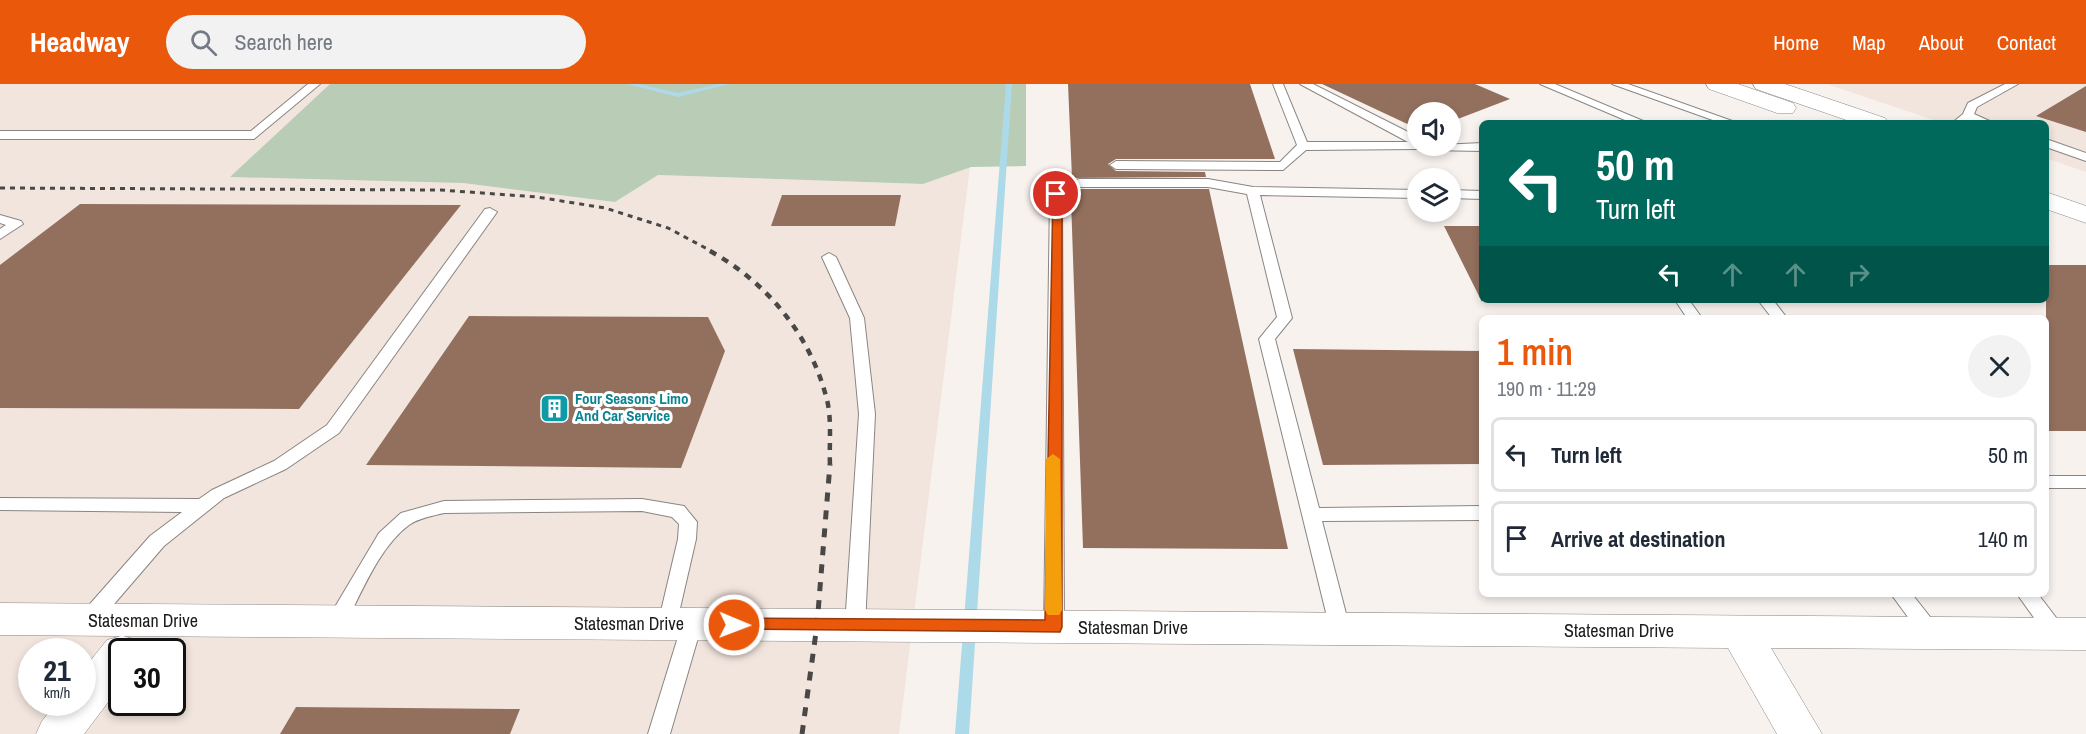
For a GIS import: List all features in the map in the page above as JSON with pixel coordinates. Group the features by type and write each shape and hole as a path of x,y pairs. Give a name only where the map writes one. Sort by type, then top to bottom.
{"street":[{"path":"1716,84 1820,120"},
{"path":"1764,84 1868,120"},
{"path":"2049,183 2086,196"},
{"path":"2049,201 2086,215"},
{"name":"Statesman Drive","path":"0,620 88,620 124,638"},
{"name":"Statesman Drive","path":"163,638 336,622 2072,634"},
{"path":"1740,632 1800,734"},
{"path":"58,734 108,669"}],"lane":[{"path":"0,135 254,135 315,84"},
{"path":"1278,84 1303,146"},
{"path":"1305,84 1407,138"},
{"path":"1617,84 1723,120"},
{"path":"1963,120 1972,105 2013,84"},
{"path":"1552,85 1635,120"},
{"path":"1116,165 1283,166 1303,146 1407,144"},
{"path":"2049,144 2086,157"},
{"path":"1461,147 1479,147"},
{"path":"1054,627 1056,194 1065,186 1080,183 1208,183 1253,191 1407,194"},
{"path":"1253,191 1285,318 1267,339 1340,629"},
{"path":"1461,194 1479,195"},
{"path":"88,620 157,541 218,494 280,465 333,429 490,212"},
{"path":"0,219 16,224 0,235"},
{"path":"829,257 857,318 867,414 867,626"},
{"path":"1768,303 1778,315"},
{"path":"2049,482 2086,482"},
{"path":"0,504 205,506"},
{"path":"336,622 388,534 401,521 418,513 444,507 642,505 678,510 688,522 680,624 659,734"},
{"path":"1311,515 1479,513"},
{"path":"1903,597 1931,633"},
{"path":"2030,597 2072,634"}],"shaded area":[{"path":"0,84 332,84 463,183 615,202 658,175 923,184 970,167 899,734 0,734"},
{"path":"1827,84 2086,84 2086,172 2049,159 2049,120 1933,120"}],"green space":[{"path":"330,84 1026,84 1026,166 971,167 923,184 658,175 615,202 463,183 230,177"}],"building":[{"path":"1068,84 1250,84 1275,159 1116,159 1108,164 1116,171 1205,172 1206,177 1072,178"},
{"path":"1322,84 1475,84 1510,99 1461,118 1461,102 1407,102 1407,124"},
{"path":"2086,86 2086,132 2036,116"},
{"path":"1080,189 1209,189 1288,549 1083,548 1071,200 1073,191"},
{"path":"782,195 901,195 895,226 771,226"},
{"path":"80,204 461,205 299,409 0,408 0,265"},
{"path":"1444,226 1479,226 1479,296"},
{"path":"2049,265 2086,265 2086,431 2049,431 2049,315 2046,315 2046,303 2049,303"},
{"name":"Four Seasons Limo And Car Service","path":"469,316 708,317 725,351 681,468 366,465"},
{"path":"1293,349 1479,351 1479,464 1323,465"},
{"path":"296,707 520,709 510,734 280,734"}],"waterway":[{"path":"630,84 678,95 727,84"},
{"path":"962,734 1009,84"}],"railway":[{"path":"0,188 441,190 537,197 605,208 668,228 713,252"},
{"path":"710,251 731,264 768,295 798,333 810,354 829,408 830,464"},
{"path":"802,734 817,625 830,464"}],"slow traffic":[{"path":"1053,459 1053,610"}],"place":[{"name":"Four Seasons Limo And Car Service","path":"554,408"}],"route":[{"path":"734,625 1054,627 1056,194"}]}
